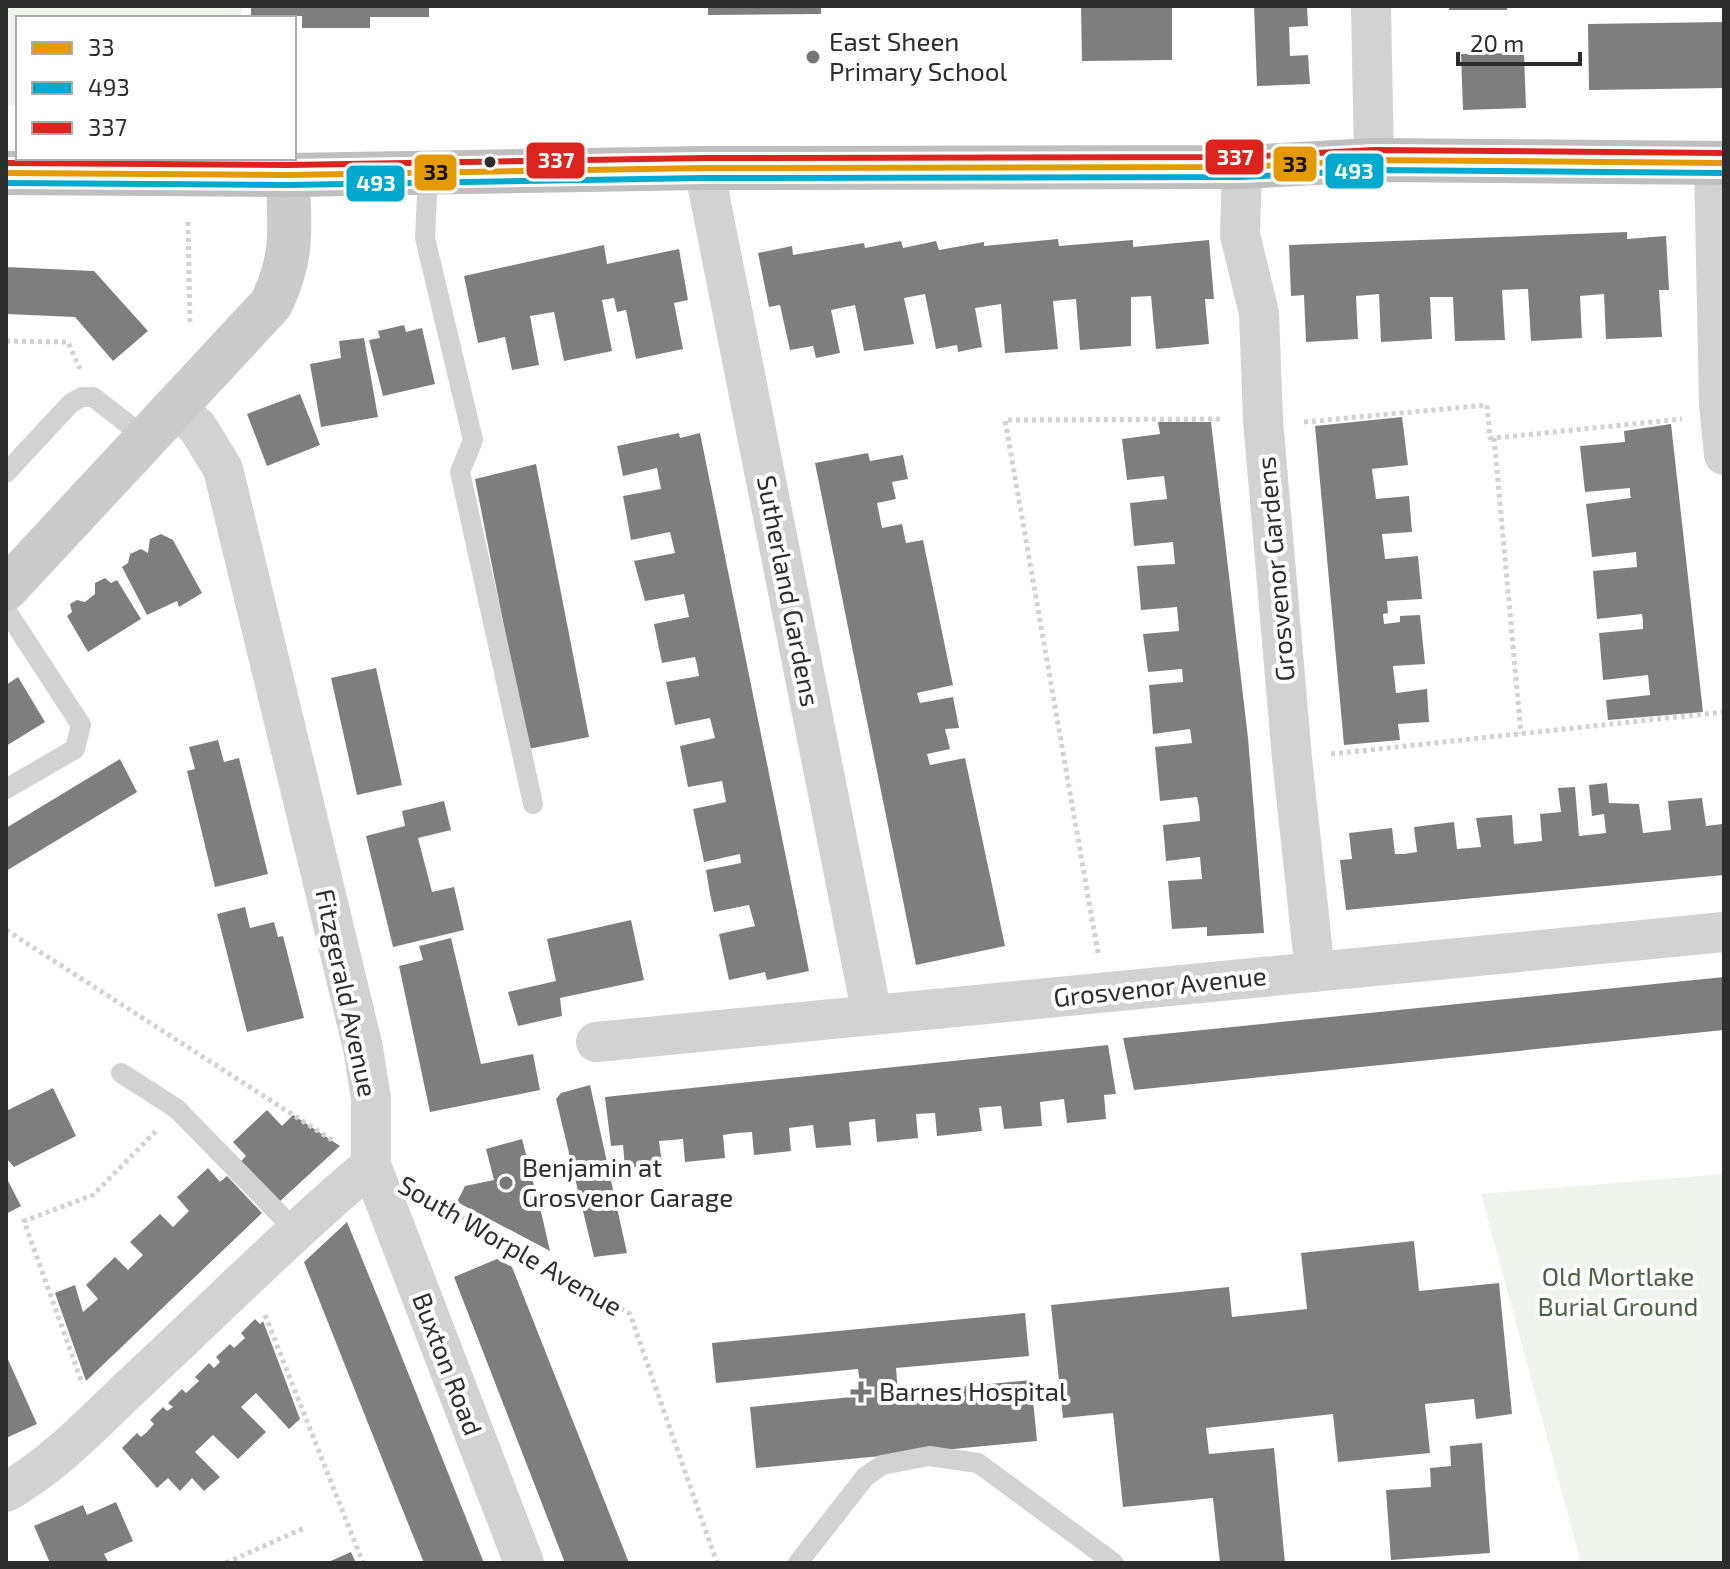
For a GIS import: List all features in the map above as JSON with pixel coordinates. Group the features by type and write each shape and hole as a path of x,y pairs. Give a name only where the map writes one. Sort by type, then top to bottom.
{"highway":[{"path":"6,173 288,175 704,168 1242,167 1374,160 1719,163"}],"street":[{"path":"1371,6 1374,160"},
{"path":"1719,163 1719,404 1724,455"},
{"name":"Grosvenor Gardens","path":"1242,167 1240,235 1259,313 1263,420 1292,758 1315,972"},
{"name":"Sutherland Gardens","path":"704,168 872,1015"},
{"path":"6,589 271,304 285,275 291,249 288,175"},
{"name":"Fitzgerald Avenue","path":"175,406 198,428 223,469 363,1048 371,1099 371,1165"},
{"name":"Grosvenor Avenue","path":"596,1042 1724,932"},
{"path":"6,1492 50,1462 250,1277 295,1230 371,1165"},
{"name":"Buxton Road","path":"371,1165 524,1563"}],"lane":[{"path":"428,173 425,238 473,440 460,472 533,804"},
{"path":"6,473 71,403 82,397 93,397 146,438"},
{"path":"6,610 81,725 75,749 6,789"},
{"path":"121,1073 177,1109 295,1230"},
{"path":"798,1563 865,1477 882,1465 929,1456 978,1463 1114,1563"}],"path":[{"path":"188,222 190,352 205,375"},
{"path":"6,341 68,342 93,397"},
{"path":"1104,992 1005,420 1301,422 1487,405 1490,438 1494,438 1684,419 1719,404"},
{"path":"1494,438 1521,734"},
{"path":"1292,758 1724,712"},
{"name":"South Worple Avenue","path":"6,930 371,1165 630,1314 717,1563"},
{"path":"95,1420 24,1221 93,1195 177,1109"},
{"path":"250,1277 363,1563"},
{"path":"226,1563 304,1528"}],"green space":[{"path":"6,6 242,6 241,16 16,16 16,105 6,105"},
{"name":"Old Mortlake Burial Ground","path":"1724,1174 1724,1563 1581,1563 1481,1194"}],"building":[{"path":"251,6 429,6 429,17 370,17 370,28 302,28 302,16 251,16"},
{"path":"708,6 821,6 821,14 708,15"},
{"path":"1081,6 1172,6 1172,60 1082,61"},
{"path":"1254,6 1307,6 1308,26 1289,27 1290,56 1308,55 1310,84 1257,86"},
{"path":"1449,6 1507,6 1507,10 1449,10"},
{"path":"1724,22 1724,88 1589,90 1588,24"},
{"path":"1524,53 1526,108 1463,110 1461,54"},
{"path":"1627,232 1627,239 1666,236 1669,290 1659,290 1662,337 1606,339 1604,294 1580,296 1582,338 1531,341 1528,289 1502,290 1505,340 1455,341 1453,297 1430,297 1432,339 1381,342 1379,294 1356,296 1358,339 1306,342 1304,295 1291,296 1289,245"},
{"path":"1058,239 1059,246 1133,240 1133,247 1209,240 1214,299 1205,299 1209,344 1156,349 1151,296 1131,297 1131,346 1080,350 1076,299 1053,301 1058,349 1005,353 1001,304 975,308 982,347 958,352 957,345 936,349 925,294 904,298 914,344 864,351 855,305 831,310 840,353 816,358 813,346 790,350 780,305 769,307 758,253 792,246 793,255 864,243 865,248 901,241 903,248 936,241 939,250 984,242 984,246"},
{"path":"604,245 607,264 679,249 688,300 674,303 683,349 636,359 626,310 617,312 614,298 602,300 612,351 564,361 554,312 530,316 539,365 512,370 505,337 478,343 464,276"},
{"path":"6,267 94,271 148,331 113,361 75,317 6,314"},
{"path":"404,325 406,332 422,328 435,384 383,396 369,340 380,338 378,331"},
{"path":"364,338 378,417 321,427 310,364 341,358 339,341"},
{"path":"300,394 320,445 267,466 247,414"},
{"path":"1402,417 1408,465 1372,469 1376,499 1409,496 1412,532 1382,534 1385,559 1418,556 1422,599 1387,601 1388,613 1383,614 1384,624 1400,622 1400,616 1420,615 1425,664 1393,666 1396,693 1427,689 1429,722 1398,724 1400,740 1344,745 1315,426"},
{"path":"1158,422 1211,422 1248,738 1264,933 1207,936 1207,927 1172,929 1168,881 1202,879 1200,857 1166,861 1163,825 1200,821 1199,807 1197,797 1160,801 1155,747 1192,743 1190,729 1153,734 1149,685 1183,682 1182,669 1148,672 1143,634 1179,631 1177,607 1141,610 1137,566 1175,564 1173,542 1134,546 1130,503 1167,499 1164,476 1127,480 1122,439 1160,434"},
{"path":"1671,424 1703,712 1608,720 1606,700 1650,695 1648,675 1603,680 1599,633 1643,629 1643,622 1642,614 1597,619 1593,571 1637,567 1636,552 1592,557 1586,504 1631,498 1630,488 1585,492 1580,446 1625,442 1624,431"},
{"path":"679,433 680,438 700,433 809,971 767,980 765,972 729,980 719,934 755,926 749,905 714,912 706,870 741,863 740,854 704,862 693,809 726,802 722,781 688,787 680,746 715,738 710,718 675,725 666,682 699,676 697,665 695,657 662,663 654,624 689,617 684,594 645,601 634,561 675,553 670,532 631,540 623,496 661,489 657,468 623,476 617,446"},
{"path":"868,453 870,461 903,455 908,479 892,482 896,499 877,503 882,528 902,524 906,543 923,540 953,685 917,693 920,703 953,697 959,728 945,729 950,749 927,754 930,765 965,758 1005,946 916,965 815,463"},
{"path":"536,464 589,737 528,749 475,479"},
{"path":"161,534 173,540 202,593 179,607 177,601 147,615 122,567 128,563 130,554 141,549 148,553 150,539"},
{"path":"105,578 111,583 117,580 141,619 88,652 67,616 72,612 70,604 77,600 85,602 95,594 95,583"},
{"path":"376,668 402,785 357,795 331,678"},
{"path":"18,677 45,722 6,746 6,685"},
{"path":"218,740 224,762 239,758 268,874 215,887 187,771 195,769 189,747"},
{"path":"120,759 137,792 6,871 6,828"},
{"path":"1607,783 1609,803 1639,804 1643,833 1671,830 1668,801 1702,798 1706,826 1722,824 1724,875 1346,910 1340,860 1352,859 1349,833 1392,828 1395,854 1404,854 1417,852 1414,827 1454,822 1457,849 1481,847 1476,818 1512,815 1514,844 1542,841 1540,814 1561,812 1558,788 1575,787 1579,836 1606,833 1604,814 1592,816 1589,785"},
{"path":"444,801 451,830 418,838 432,892 454,887 464,930 393,947 366,836 405,826 402,811"},
{"path":"245,907 250,928 274,922 278,937 283,936 304,1018 247,1032 217,914"},
{"path":"631,920 644,980 560,998 562,1016 518,1026 508,992 556,981 547,939"},
{"path":"451,938 481,1064 533,1054 540,1090 430,1112 399,966 423,960 419,946"},
{"path":"1724,977 1724,1030 1134,1090 1123,1038"},
{"path":"1108,1045 1116,1094 1104,1095 1106,1119 1067,1123 1064,1099 1040,1102 1042,1126 1004,1129 1001,1106 988,1107 979,1108 982,1131 937,1136 935,1113 916,1114 918,1138 877,1142 875,1119 849,1122 851,1145 816,1148 813,1125 789,1128 791,1151 754,1155 752,1132 736,1133 723,1135 725,1158 685,1162 683,1139 659,1141 662,1164 625,1168 623,1145 611,1146 605,1097"},
{"path":"590,1085 627,1253 594,1257 556,1099 561,1093"},
{"path":"53,1088 76,1136 14,1167 6,1158 6,1111"},
{"path":"267,1110 282,1126 293,1115 340,1146 278,1203 240,1162 246,1156 233,1142"},
{"name":"Benjamin at Grosvenor Garage","path":"522,1139 550,1251 457,1202 465,1186 494,1180 486,1149"},
{"path":"208,1168 220,1182 227,1176 262,1213 86,1381 55,1293 75,1285 83,1312 98,1299 86,1285 115,1257 128,1270 143,1255 130,1242 160,1214 173,1227 189,1211 177,1197"},
{"path":"6,1177 21,1206 6,1214"},
{"path":"347,1222 484,1563 424,1563 385,1466 304,1262"},
{"path":"1414,1241 1419,1291 1499,1283 1512,1414 1476,1419 1474,1399 1425,1404 1430,1453 1338,1462 1333,1414 1206,1428 1209,1454 1274,1448 1285,1563 1220,1563 1213,1498 1123,1507 1113,1413 1063,1418 1051,1305 1229,1287 1232,1317 1307,1309 1301,1253"},
{"path":"497,1259 512,1267 629,1563 565,1563 454,1277"},
{"path":"1025,1313 1029,1356 896,1368 898,1393 1031,1380 1037,1441 756,1468 750,1407 862,1396 858,1369 716,1383 712,1343"},
{"path":"255,1319 260,1324 263,1321 300,1419 289,1429 256,1393 241,1407 266,1432 238,1459 213,1435 195,1452 220,1477 204,1491 192,1478 180,1491 168,1478 157,1488 122,1448 137,1433 141,1437 147,1432 154,1424 150,1420 163,1407 167,1411 173,1407 168,1403 182,1389 186,1393 199,1381 195,1377 209,1363 214,1368 220,1362 216,1357 230,1344 234,1348 245,1338 241,1333"},
{"path":"6,1355 37,1424 6,1438"},
{"path":"1482,1443 1490,1553 1391,1560 1386,1490 1431,1487 1430,1468 1451,1466 1450,1446"},
{"path":"116,1502 133,1541 104,1554 109,1563 50,1563 34,1526 83,1505 87,1515"},
{"path":"351,1552 356,1563 326,1563"}],"transit line":[{"name":"337","path":"6,163 288,165 704,158 1242,157 1374,150 1724,153"},
{"name":"33","path":"6,173 288,175 704,168 1242,167 1374,160 1724,163"},
{"name":"493","path":"6,183 288,185 704,178 1242,177 1374,170 1724,173"}],"place":[{"name":"East Sheen Primary School","path":"813,57"},
{"name":"Benjamin at Grosvenor Garage","path":"506,1183"},
{"name":"Barnes Hospital","path":"861,1392"}]}
